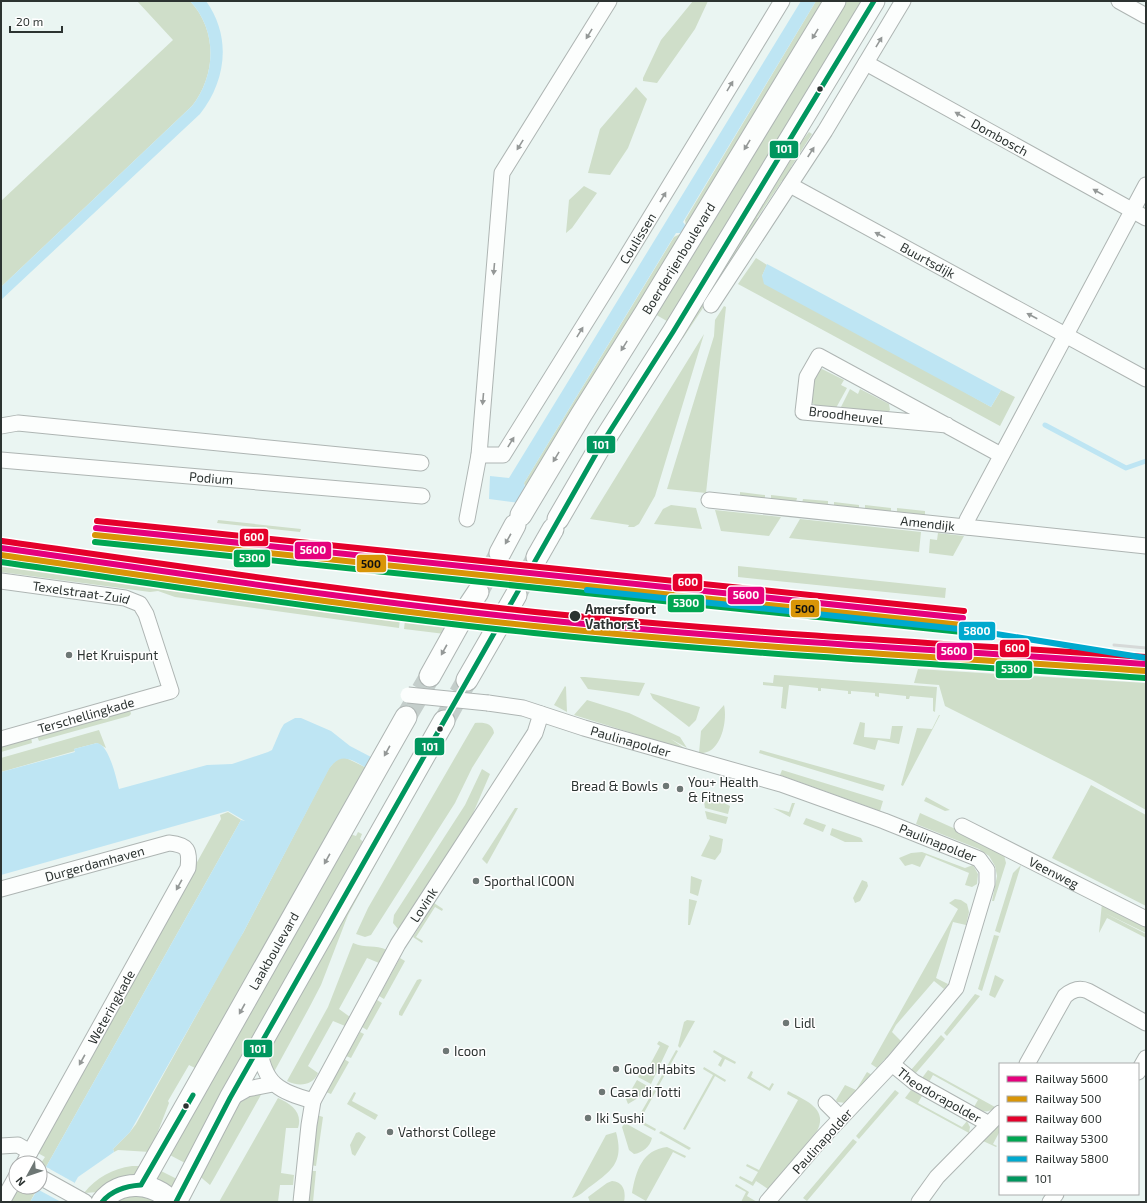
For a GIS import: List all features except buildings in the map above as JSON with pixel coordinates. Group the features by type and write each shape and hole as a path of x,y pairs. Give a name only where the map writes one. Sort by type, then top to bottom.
{"main road":[{"name":"Boerderijenboulevard","path":"500,553 581,415 653,300 835,1"},
{"path":"537,557 601,445 673,332 874,1"},
{"path":"430,676 459,624"},
{"path":"467,680 497,628"},
{"name":"Laakboulevard","path":"141,1185 406,717"},
{"path":"176,1202 230,1098 444,721"},
{"path":"102,1202 123,1187 141,1185 158,1190 172,1202"}],"street":[{"path":"467,519 479,455 502,174 609,1"},
{"name":"Coulissen","path":"479,455 503,455 613,279 782,1"},
{"path":"711,305 790,185 903,1"},
{"path":"1119,1 1146,16"},
{"name":"Dombosch","path":"866,63 1132,211"},
{"name":"Buurtsdijk","path":"790,185 1066,335"},
{"path":"968,527 967,520 1146,185"},
{"path":"1132,211 1146,218"},
{"path":"1066,335 1146,379"},
{"name":"Broodheuvel","path":"946,425 803,412 807,377 819,356 946,425 1001,455"},
{"path":"1,426 18,423 421,463"},
{"name":"Podium","path":"1,460 422,496"},
{"name":"Amendijk","path":"709,500 1146,546"},
{"name":"Texelstraat-Zuid","path":"1,581 125,598 140,604 146,614 171,691"},
{"name":"Terschellingkade","path":"1,739 171,691"},
{"path":"408,695 488,703 523,708 541,714"},
{"name":"Paulinapolder","path":"541,714 781,784 908,830 976,857 983,863 988,876 987,884 957,984 892,1064 822,1138 768,1202"},
{"name":"Lovink","path":"301,1202 309,1124 314,1101 398,944 535,733 541,714"},
{"name":"Veenweg","path":"962,826 1146,919"},
{"name":"Durgerdamhaven","path":"1,890 169,843 182,845 187,849"},
{"name":"Weteringkade","path":"28,1155 188,868 189,854 187,849"},
{"path":"1029,1063 1065,996 1074,990 1083,989 1088,991 1146,1023"},
{"path":"259,1046 262,1065 273,1084 292,1095 314,1101"},
{"path":"1139,1070 1146,1058"},
{"name":"Theodorapolder","path":"892,1064 914,1082 989,1124"},
{"path":"230,1098 247,1088 273,1084"},
{"path":"826,1103 841,1118"},
{"name":"Theodorapolder","path":"919,1202 937,1177 999,1113"},
{"path":"1,1146 18,1145 26,1155"},
{"path":"48,1182 85,1202"}],"green space":[{"path":"137,1 190,1 199,13 206,26 210,53 206,81 200,94 192,106 1,287 1,201 173,40"},
{"path":"693,1 708,1 695,29 657,83 643,81 643,78 661,40"},
{"path":"816,1 830,1 526,491 524,483 674,237 682,233 686,226 685,220"},
{"path":"841,1 869,1 672,324 653,313"},
{"path":"636,87 647,99 628,148 610,175 588,173 600,129"},
{"path":"809,132 812,134 791,167 795,170 786,183 782,181 757,218 761,221 683,338 679,336 772,179"},
{"path":"584,186 597,193 572,228 566,233 569,200"},
{"path":"756,258 767,265 762,276 991,407 1001,390 1015,397 1000,426 738,284"},
{"path":"724,306 726,307 706,493 667,489 714,336 715,320"},
{"path":"704,334 655,496 639,524 634,527 628,527 629,525 590,519"},
{"path":"822,369 844,380 841,385 847,388 836,408 816,406 812,403 814,380 819,370"},
{"path":"850,389 858,394 860,389 889,404 890,410 887,413 840,409"},
{"path":"740,492 765,495 765,499 740,496"},
{"path":"771,495 797,498 796,502 771,499"},
{"path":"803,499 828,501 828,505 802,503"},
{"path":"834,502 859,505 859,509 834,506"},
{"path":"671,505 696,508 702,529 654,524 663,509"},
{"path":"865,505 891,508 891,512 865,509"},
{"path":"897,508 925,511 925,516 897,513"},
{"path":"715,510 781,517 769,536 721,531"},
{"path":"800,519 921,532 919,552 789,538"},
{"path":"218,520 301,529 300,532 217,523"},
{"path":"938,533 964,536 953,556 929,553 930,539 937,540"},
{"path":"1,558 102,572 105,574 114,573 209,586 209,594 400,619 399,628 175,597 158,591 150,592 1,572"},
{"path":"738,566 946,588 945,598 738,577"},
{"path":"405,620 450,626 445,634 404,629"},
{"path":"645,647 780,657 780,658"},
{"path":"790,658 915,665 914,667"},
{"path":"918,669 1146,683 1146,810 1092,780 945,706 939,685 914,683"},
{"path":"774,675 937,687 935,712 933,711 933,698 910,696 909,699 906,699 906,696 879,693 879,697 875,696 875,693 851,691 851,694 848,694 848,691 821,688 821,691 818,691 818,688 789,685 786,709 781,708 783,687 763,685 763,682 773,683"},
{"path":"580,677 645,683 639,696 588,689"},
{"path":"565,686 566,687 567,712 554,705"},
{"path":"650,693 700,707 696,720 689,727 653,699"},
{"path":"587,700 629,713 680,737 687,748 671,739 687,750 574,715"},
{"path":"724,705 725,720 721,736 717,744 706,752 699,753 701,731"},
{"path":"130,710 131,714 129,716 39,741 37,736"},
{"path":"940,715 903,786 901,785 917,728 932,729"},
{"path":"860,722 865,723 864,737 890,739 892,726 903,726 899,744 878,740 875,750 853,744"},
{"path":"475,723 490,725 494,733 472,768 455,803 371,935 365,937 356,934 368,908"},
{"path":"99,730 106,748 97,743 74,749 75,751 1,772 1,758"},
{"path":"31,737 32,743 1,752 1,746"},
{"path":"760,750 885,785 883,791 759,753"},
{"path":"344,757 369,769 230,1021 195,1068 189,1065 168,1101 169,1103 150,1152 118,1150 114,1152 113,1149 136,1124 243,933 329,768 338,758"},
{"path":"482,769 490,774 471,818 398,929 393,923 394,915 465,805"},
{"path":"782,770 883,801 880,811 780,775"},
{"path":"1091,785 1146,815 1146,906 1052,858"},
{"path":"926,797 950,810 945,811 924,801"},
{"path":"714,798 730,806 728,814 705,808 704,802"},
{"path":"792,803 795,803 790,817 773,808 789,812"},
{"path":"515,808 518,808 487,864 482,859"},
{"path":"705,811 728,817 726,824 707,819"},
{"path":"228,812 241,820 48,1163 48,1155 41,1155 36,1152 221,819 220,815"},
{"path":"920,813 960,831 959,833 961,834 962,832 1004,855 1006,863 994,901 992,901 997,876 995,866 989,856 979,849 916,824"},
{"path":"806,818 826,825 823,832 803,824"},
{"path":"832,828 861,838 863,842 845,842 830,835"},
{"path":"358,832 362,834 360,839 367,845 185,1163 166,1153 347,833 356,836"},
{"path":"709,835 723,839 721,852 715,860 701,856 710,838"},
{"path":"381,845 385,847 348,915 321,985 274,1072 268,1056 268,1050"},
{"path":"922,852 965,868 973,865 978,874 977,884 972,887 965,885 969,873 926,855 920,867 912,864 905,866 899,858 911,853"},
{"path":"1021,865 1000,933 995,931 1013,873"},
{"path":"691,876 702,880 698,896 690,893"},
{"path":"862,880 867,882 868,886 860,901 855,903 853,898"},
{"path":"689,899 697,901 690,925 688,925"},
{"path":"955,899 961,900 967,904 969,912 966,925 953,922 936,978 948,984 944,989 934,981 896,1025 892,1032 901,1041 877,1068 871,1064 958,909 949,903"},
{"path":"434,903 443,909 442,911 435,907 416,937 423,941 422,943 413,937"},
{"path":"1102,903 1146,925 1146,933 1105,913 1146,934 1146,938 1107,918 1099,933"},
{"path":"994,935 999,936 982,991 978,989"},
{"path":"353,943 387,950 379,963 367,958 339,1009 350,1017 345,1026 333,1021 308,1066 318,1073 316,1077 313,1081 305,1084 300,1085 291,1083 287,1081 328,1007"},
{"path":"400,958 405,961 384,999 379,996"},
{"path":"995,975 1004,980 995,998 989,995"},
{"path":"417,980 422,980 402,1016 399,1015 399,1012"},
{"path":"975,994 980,996 947,1036 944,1033"},
{"path":"377,1000 382,1003 367,1030 362,1027"},
{"path":"687,1020 695,1021 680,1048 678,1046 684,1022"},
{"path":"360,1032 364,1034 351,1058 346,1056"},
{"path":"941,1035 945,1039 915,1074 911,1070"},
{"path":"659,1041 669,1046 651,1084 638,1077 640,1074 644,1076 660,1046 657,1044"},
{"path":"676,1050 678,1051 658,1087 656,1086"},
{"path":"714,1050 736,1062 735,1064 725,1059 721,1067 718,1065 722,1058 713,1052"},
{"path":"344,1059 349,1062 331,1094 326,1092"},
{"path":"704,1067 726,1080 725,1082 715,1076 685,1130 683,1129 713,1075 703,1069"},
{"path":"928,1070 995,1107 989,1111 982,1111 974,1107 978,1100 933,1075 929,1082 922,1078"},
{"path":"751,1071 753,1072 751,1077 769,1088 772,1083 774,1084 770,1091 747,1078"},
{"path":"867,1072 872,1075 846,1103 837,1102 836,1100 845,1085 856,1090"},
{"path":"637,1080 649,1087 638,1098 628,1104 626,1099"},
{"path":"654,1090 656,1091 640,1120 656,1129 655,1131 636,1121"},
{"path":"895,1090 899,1093 859,1139 856,1136"},
{"path":"911,1090 922,1096 918,1103 962,1127 967,1121 970,1127 969,1133 905,1098"},
{"path":"788,1091 813,1106 820,1116 820,1123 817,1131 768,1189 756,1181 753,1186 739,1178 740,1176 752,1182 758,1172 746,1166 747,1164 759,1170 798,1100 787,1094"},
{"path":"354,1092 356,1093 352,1101 378,1115 375,1120 347,1104"},
{"path":"262,1093 210,1185 197,1174 214,1137 229,1113 250,1097"},
{"path":"278,1098 295,1109 299,1117 298,1128 286,1128 281,1173 294,1175 293,1185 280,1185 278,1202 219,1202"},
{"path":"317,1115 323,1117 316,1166 311,1165"},
{"path":"625,1123 652,1138 648,1147 643,1151 634,1154 629,1150 622,1127"},
{"path":"999,1124 999,1133 993,1144 997,1146 996,1147 983,1141"},
{"path":"661,1131 691,1148 689,1150 659,1133"},
{"path":"359,1132 366,1137 355,1156 352,1154 350,1145 356,1133"},
{"path":"616,1132 619,1150 615,1164 611,1170 580,1195 572,1198 606,1135"},
{"path":"853,1139 857,1142 807,1201 803,1198"},
{"path":"667,1147 686,1156 685,1158 673,1152 646,1201 632,1193 638,1170 646,1157 652,1152"},
{"path":"141,1166 144,1172 99,1192 84,1193 94,1182 105,1175 118,1169"},
{"path":"157,1169 179,1180 171,1189 151,1181"},
{"path":"311,1171 316,1171 313,1202 307,1202"},
{"path":"612,1181 622,1185 625,1195 624,1202 590,1202 588,1197"},
{"path":"736,1184 749,1192 747,1196 757,1202 741,1202 746,1192 735,1186"},
{"path":"13,1195 34,1195 30,1202 8,1202"},
{"path":"140,1195 158,1202 116,1202 129,1196"}],"water":[{"path":"190,1 206,1 220,29 222,59 220,73 216,87 209,101 200,114 1,300 1,287 192,106 200,94 206,81 209,67 209,39 206,26"},
{"path":"801,1 816,1 683,222 686,226 682,233 676,233 524,483 526,491 520,503 489,499 490,476 509,478"},
{"path":"767,264 1001,390 991,407 764,284 762,276"},
{"path":"295,718 301,718 331,731 350,746 371,757 369,769 352,760 343,759 338,760 329,769 243,933 130,1132 113,1149 114,1152 78,1177 64,1202 30,1202 34,1195 48,1195 48,1172 50,1169 48,1168 48,1163 241,820 245,821 228,811 1,875 1,772 75,752 74,749 97,743 105,749 108,755 119,789 207,765 232,764 268,752 272,750 284,724"}],"pier":[{"path":"48,1168 75,1183 64,1202 61,1202 48,1195"}],"waterway":[{"path":"1045,425 1126,468 1146,461"}],"tunnel":[{"path":"478,592 500,553"},
{"path":"516,595 537,557"},
{"path":"406,717 430,676"},
{"path":"444,721 467,680"}],"railway":[{"path":"111,540 587,590"},
{"path":"1114,645 1146,648"}],"rail line":[{"name":"600","path":"97,521 964,611"},
{"name":"5600","path":"96,528 963,618"},
{"name":"500","path":"95,535 962,625"},
{"name":"600","path":"2,541 335,588 535,612 764,632 1146,657"},
{"name":"5300","path":"95,542 962,632"},
{"name":"5600","path":"1,548 401,604 534,619 764,639 1146,664"},
{"name":"500","path":"1,555 401,611 534,626 763,646 1146,671"},
{"name":"5300","path":"1,562 401,618 534,633 763,653 1145,678"},
{"name":"5800","path":"587,590 978,631 1146,658"}],"transit line":[{"name":"101","path":"176,1202 230,1098 601,445 673,332 874,1"},
{"name":"101","path":"141,1185 193,1095"},
{"name":"101","path":"102,1202 110,1194 119,1189 141,1185"}],"place":[{"name":"Amersfoort Vathorst","path":"575,616"},
{"name":"Het Kruispunt","path":"69,655"},
{"name":"Bread & Bowls","path":"666,786"},
{"name":"You+ Health & Fitness","path":"680,789"},
{"name":"Sporthal ICOON","path":"476,881"},
{"name":"Lidl","path":"786,1023"},
{"name":"Icoon","path":"446,1051"},
{"name":"Good Habits","path":"616,1069"},
{"name":"Casa di Totti","path":"602,1092"},
{"name":"Iki Sushi","path":"588,1118"},
{"name":"Vathorst College","path":"390,1132"}]}
